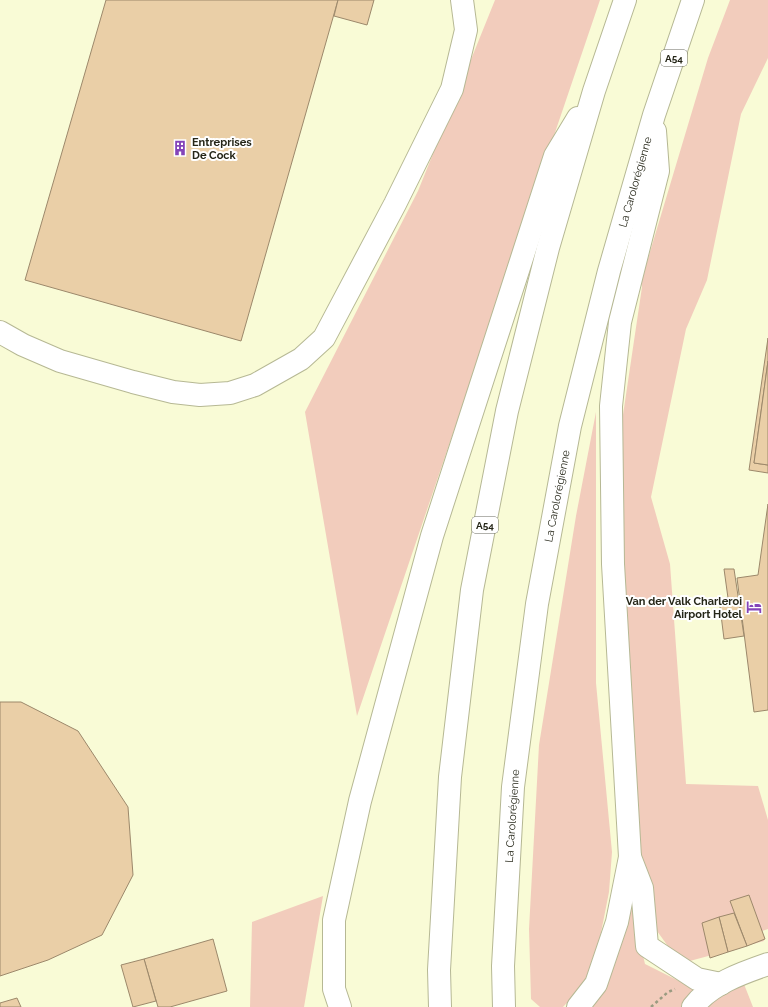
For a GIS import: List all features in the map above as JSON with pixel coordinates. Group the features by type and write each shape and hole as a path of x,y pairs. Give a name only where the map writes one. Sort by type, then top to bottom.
{"main road":[{"path":"0,332 22,345 60,361 139,384 173,392 200,395 230,393 255,384 301,359 324,338 452,89 466,30 462,0"},
{"name":"A54","path":"440,1007 439,970 450,777 472,590 509,404 548,248 594,91 625,0"},
{"name":"La Carolorégienne","path":"504,1007 503,966 513,787 536,604 570,426 609,271 654,115 693,0"},
{"path":"340,1007 334,989 334,920 360,801 432,536 555,156 594,91"},
{"path":"578,1007 596,984 617,922 630,857 613,564 611,406 620,322 658,171 654,115"},
{"path":"630,857 642,888 647,946 697,979 721,984"},
{"path":"694,1007 697,1002 721,984 740,974 768,964"}],"path":[{"path":"651,1007 668,992 697,979"}],"shaded area":[{"path":"495,0 600,0 357,716 305,412 418,191"},
{"path":"730,0 768,0 768,58 741,114 707,280 686,329 651,497 670,564 686,784 758,786 768,820 768,929 762,931 764,941 686,962 670,949 644,913 612,489 642,287 641,282 708,58"},
{"path":"596,412 596,683 612,852 609,892 597,953 583,985 563,1007 540,1007 531,999 529,929 539,745 576,516"},
{"path":"628,893 645,964 685,984 698,986 683,1007 587,1007"},
{"path":"323,896 304,1007 250,1007 252,922"},
{"path":"740,974 753,1007 697,1007"}],"building":[{"name":"Entreprises De Cock","path":"106,0 338,0 241,341 25,280"},
{"path":"338,0 374,0 367,25 334,16"},
{"path":"768,338 768,361 754,463 768,465 768,473 749,470"},
{"path":"768,361 768,465 754,463"},
{"name":"Van der Valk Charleroi Airport Hotel","path":"768,504 768,710 754,712 737,578 758,575"},
{"path":"724,569 734,569 744,636 724,639 719,599 728,598"},
{"path":"0,702 21,702 78,731 128,807 133,875 102,935 48,960 0,976"},
{"path":"749,895 765,939 747,946 730,901"},
{"path":"734,913 747,946 728,952 719,917"},
{"path":"719,917 728,952 710,958 702,923"},
{"path":"213,939 227,991 170,1007 158,1007 144,959"},
{"path":"144,959 156,1001 133,1007 121,965"},
{"path":"17,998 21,1007 0,1007 0,1003"}],"place":[{"name":"Entreprises De Cock","path":"180,148"},
{"name":"Van der Valk Charleroi Airport Hotel","path":"754,607"}]}
